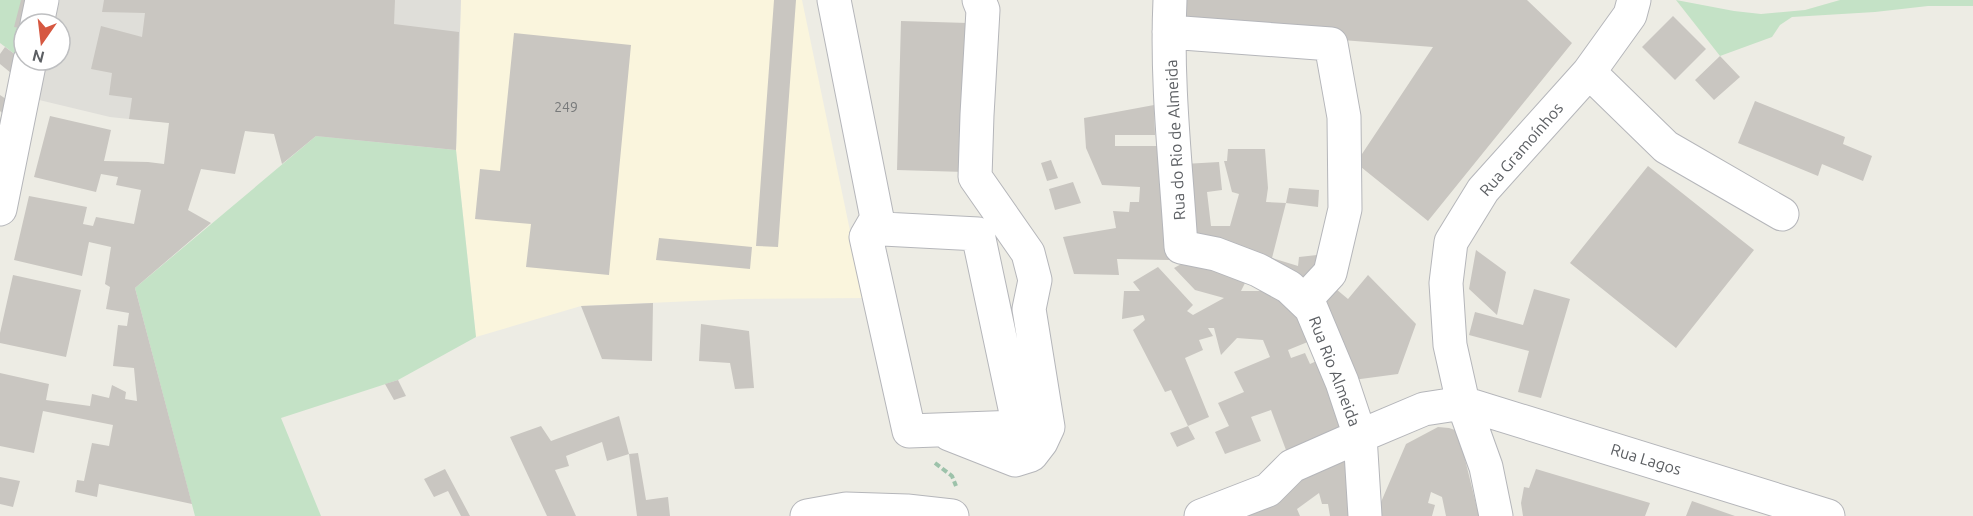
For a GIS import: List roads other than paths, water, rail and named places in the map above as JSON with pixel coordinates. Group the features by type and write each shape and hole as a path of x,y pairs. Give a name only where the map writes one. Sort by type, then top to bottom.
{"street":[{"path":"834,0 877,218 883,229 978,234 1019,427 934,444"},
{"path":"877,218 866,237 909,431 934,444 1015,460 1031,455 1041,442 1048,427 1029,309 1035,280 1033,268 1028,253 975,177 983,10 979,0"},
{"name":"Rua do Rio de Almeida","path":"1170,0 1172,118 1181,247"},
{"name":"Rua Gramoínhos","path":"1496,516 1486,467 1463,403 1454,366 1449,335 1446,283 1451,242 1483,190 1589,72 1609,46 1630,15 1634,0"},
{"name":"Rua Gramoínhos","path":"1609,46 1655,0"},
{"path":"1169,32 1331,44 1344,117 1345,209 1330,273 1304,301"},
{"path":"0,209 28,72"},
{"path":"1589,72 1666,147 1782,214"},
{"name":"Rua Rio Almeida","path":"1181,247 1216,254 1258,270 1289,287 1311,308 1342,382 1360,436 1365,516"},
{"path":"1201,516 1268,490 1292,466 1360,436 1424,409 1463,403"},
{"name":"Rua Lagos","path":"1463,403 1828,516"},
{"path":"807,516 846,509 906,514 954,504"}]}
